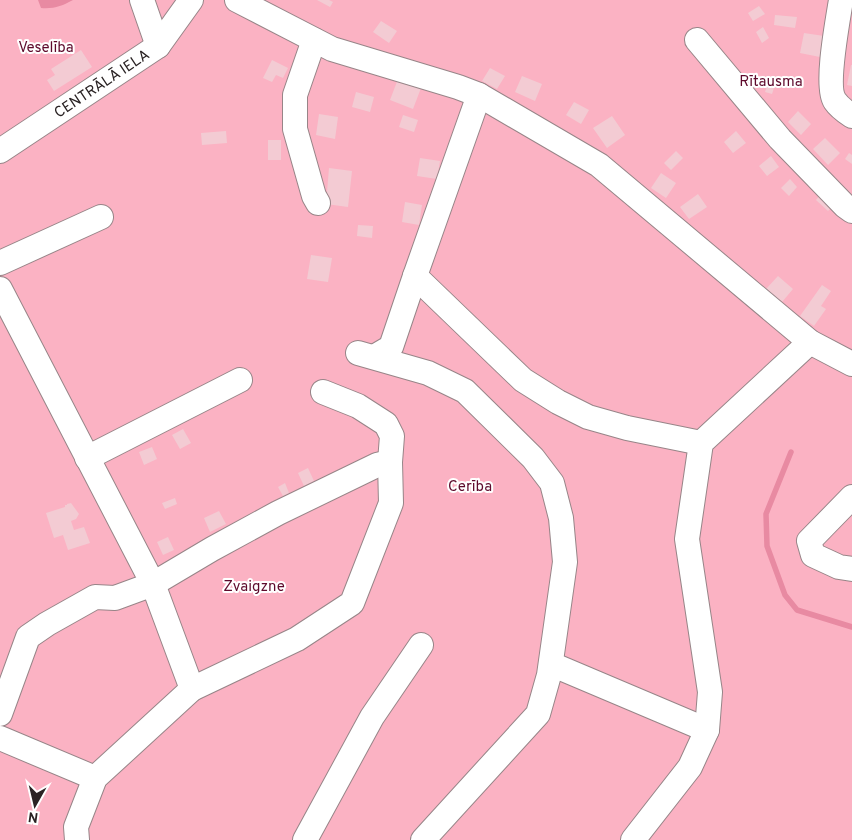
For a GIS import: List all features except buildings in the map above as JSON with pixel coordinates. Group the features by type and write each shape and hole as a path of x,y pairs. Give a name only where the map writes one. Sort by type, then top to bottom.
{"street":[{"path":"142,0 158,46"},
{"name":"CENTRĀLĀ IELA","path":"0,151 158,46 191,0"},
{"path":"237,0 332,49 479,95 600,165 810,342 852,364"},
{"path":"840,0 832,61 831,86 834,100 845,112 852,116"},
{"path":"314,40 295,95 295,129 314,196 318,203"},
{"path":"697,40 780,139 852,211"},
{"path":"423,840 538,714 549,675 565,562 561,518 552,483 534,458 464,391 428,374 366,355 391,347 414,276 479,95"},
{"path":"0,263 101,217"},
{"path":"414,276 523,380 558,402 588,417 627,428 701,443"},
{"path":"0,289 153,584 192,689"},
{"path":"634,840 690,767 707,730 710,692 688,539 701,443 810,342"},
{"path":"87,458 240,380"},
{"path":"77,840 76,827 95,778 192,689 297,639 352,603 391,503 390,462 392,436 386,424 358,406 323,392"},
{"path":"0,714 28,638 47,624 95,597 115,598 153,584 278,513 377,465 390,462"},
{"path":"852,497 809,541 813,555 839,567 852,569"},
{"path":"305,840 372,717 421,645"},
{"path":"550,664 707,730"},
{"path":"0,738 95,778"}],"green space":[{"name":"Cerība","path":"0,0 852,0 852,840 0,840"}],"shaded area":[{"path":"38,0 73,0 58,7 41,8"}],"waterway":[{"path":"791,452 766,514 767,546 785,595 797,610 852,627"}],"park label":[{"name":"Veselība","path":"46,47"},
{"name":"Rītausma","path":"771,81"},
{"name":"Zvaigzne","path":"254,586"}]}
